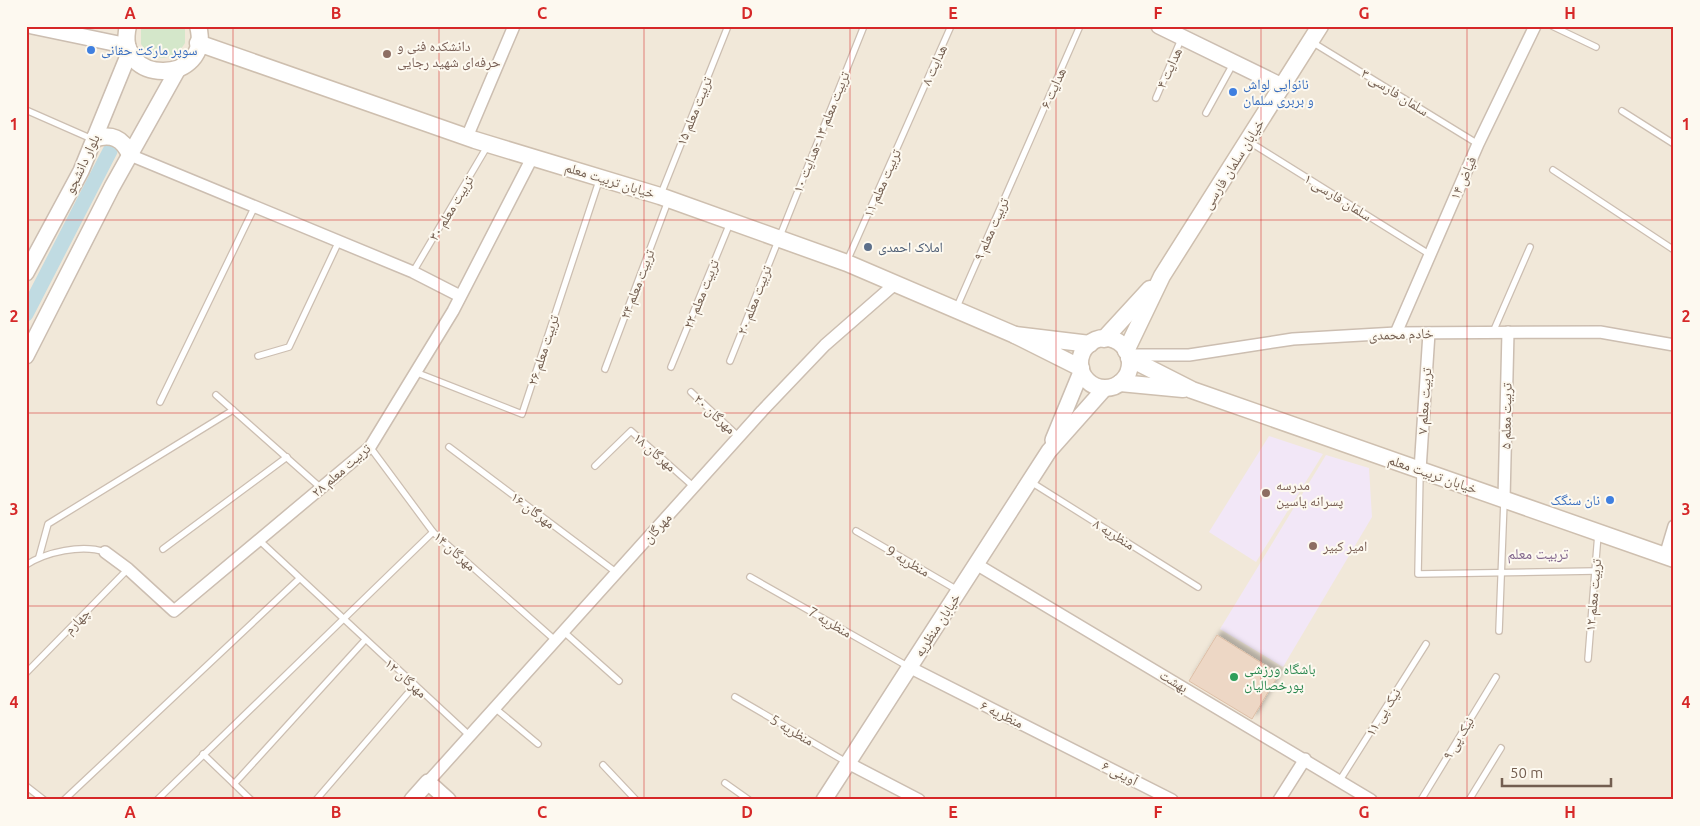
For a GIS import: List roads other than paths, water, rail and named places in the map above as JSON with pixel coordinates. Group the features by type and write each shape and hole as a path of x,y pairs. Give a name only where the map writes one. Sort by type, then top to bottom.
{"main road":[{"path":"128,26 129,49 136,61 145,68 155,72 167,72 178,69 191,58 198,43 198,26"},
{"name":"خیابان سلمان فارسی","path":"1162,276 1320,26"},
{"name":"خیابان تربیت معلم","path":"198,43 488,144 664,197 847,263 1016,335"},
{"path":"94,140 102,136 112,136 120,140 130,155"},
{"path":"1081,370 1081,356 1162,276"},
{"path":"1113,386 1128,370 1128,355 1162,276"},
{"path":"1016,335 1119,343 1128,355 1192,390"},
{"path":"1016,335 1081,370 1091,384 1192,390"},
{"name":"خیابان تربیت معلم","path":"1192,390 1669,557"}],"street":[{"path":"31,26 129,49"},
{"path":"467,137 514,26"},
{"path":"1159,26 1282,86"},
{"name":"فیاض ۱۴","path":"1396,333 1428,254 1535,26"},
{"name":"بلوار دانشجو","path":"26,273 81,171 129,49"},
{"path":"26,356 130,155 178,69"},
{"path":"130,155 413,272 460,296"},
{"name":"تربیت معلم ۲۸","path":"105,552 128,569 174,611 370,448 460,296 533,156"},
{"name":"مهرگان","path":"428,782 825,345 896,283"},
{"name":"تربیت معلم ۵","path":"1504,499 1508,332"},
{"name":"خادم محمدی","path":"1128,355 1189,355 1293,339 1396,333 1600,332 1674,345"},
{"name":"تربیت معلم ۷","path":"1420,470 1429,333"},
{"path":"1049,451 1081,370"},
{"path":"1049,451 1113,386"},
{"name":"خیابان منظریه","path":"824,800 1049,451"},
{"path":"1669,557 1674,526"},
{"name":"بهشت","path":"976,564 1371,800"},
{"name":"منظریه ۶","path":"909,667 1095,760"},
{"path":"1279,800 1305,759"},
{"name":"آوینی ۶","path":"1095,760 1172,800"},
{"path":"848,763 919,800"},
{"path":"412,800 428,782 448,800"}],"lane":[{"path":"26,35 31,26"},
{"name":"تربیت معلم ۱۵","path":"664,197 728,26"},
{"name":"تربیت معلم ۱۳ -هدایت ۱۰","path":"777,238 864,26"},
{"name":"هدایت ۸","path":"917,104 950,26"},
{"name":"هدایت ۶","path":"1026,150 1080,26"},
{"path":"1552,26 1596,47"},
{"name":"هدایت ۴","path":"1156,98 1182,38"},
{"name":"سلمان فارسی ۳","path":"1310,41 1478,144"},
{"path":"1206,113 1234,62"},
{"name":"تربیت معلم ۱۱","path":"847,263 917,104"},
{"path":"26,110 94,140"},
{"path":"1622,110 1674,144"},
{"name":"سلمان فارسی ۱","path":"1248,140 1428,254"},
{"name":"تربیت معلم ۳۰","path":"413,272 488,144"},
{"name":"تربیت معلم ۹","path":"956,309 1026,150"},
{"path":"1553,170 1674,250"},
{"name":"تربیت معلم ۲۶","path":"415,372 522,414 600,177"},
{"name":"تربیت معلم ۲۴","path":"605,369 664,197"},
{"path":"160,402 255,206"},
{"name":"تربیت معلم ۲۲","path":"671,367 730,221"},
{"name":"تربیت معلم ۲۰","path":"730,361 777,238"},
{"path":"258,356 289,347 339,241"},
{"path":"1493,332 1530,247"},
{"name":"مهرگان ۲۰","path":"691,392 740,437"},
{"path":"216,395 321,488"},
{"path":"39,557 48,524 233,410"},
{"name":"مهرگان ۱۸","path":"595,466 631,431 694,487"},
{"name":"مهرگان ۱۴","path":"370,448 433,532 556,641"},
{"name":"مهرگان ۱۶","path":"449,448 617,573"},
{"path":"162,550 287,457"},
{"path":"1420,470 1418,574 1595,571"},
{"name":"منظریه ۸","path":"1030,480 1198,587"},
{"path":"1499,631 1504,499"},
{"name":"منظریه 9","path":"856,531 959,590"},
{"path":"157,800 433,532"},
{"name":"تربیت معلم ۱۲","path":"1588,659 1598,532"},
{"name":"مهرگان ۱۲","path":"260,541 470,736"},
{"path":"26,565 39,557 92,548 105,552"},
{"name":"چهارم","path":"26,673 128,569"},
{"name":"منظریه 7","path":"750,577 909,667"},
{"path":"64,800 300,579"},
{"path":"564,632 619,681"},
{"path":"234,784 365,640"},
{"name":"نیک پی ۱۱","path":"1340,780 1426,644"},
{"name":"نیک پی ۹","path":"1421,800 1496,677"},
{"path":"316,800 415,686"},
{"name":"منظریه 5","path":"735,697 848,763"},
{"path":"496,709 538,744"},
{"path":"1469,800 1501,748"},
{"path":"203,754 251,800"},
{"path":"603,764 636,800"},
{"path":"725,783 749,800"},
{"path":"26,786 44,800"}],"waterway":[{"path":"26,314 110,151"}],"place":[{"name":"سوپر مارکت حقانی","path":"91,50"},
{"name":"دانشکده فنی و حرفه‌ای شهید رجایی","path":"387,54"},
{"name":"نانوایی لواش و بربری سلمان","path":"1233,92"},
{"name":"املاک احمدی","path":"868,247"},
{"name":"مدرسه پسرانه یاسین","path":"1266,493"},
{"name":"نان سنگک","path":"1610,500"},
{"name":"امیر کبیر","path":"1313,546"},
{"name":"باشگاه ورزشی پورخصالیان","path":"1234,677"}],"district":[{"name":"تربیت معلم","path":"1538,553"}]}
